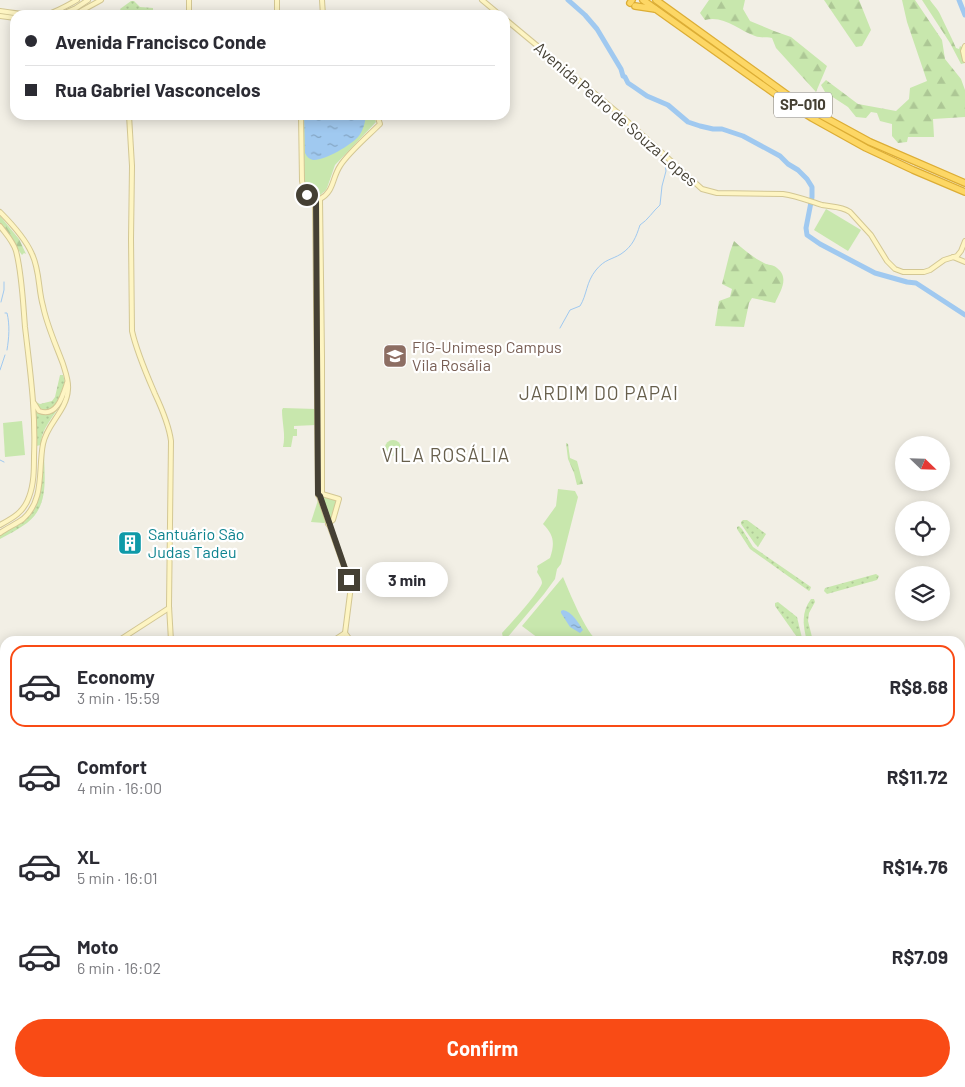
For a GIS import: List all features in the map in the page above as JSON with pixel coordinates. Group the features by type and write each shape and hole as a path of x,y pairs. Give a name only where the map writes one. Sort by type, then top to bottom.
{"highway":[{"name":"SP-010","path":"643,0 812,118 866,148 965,192"},
{"name":"SP-010","path":"656,0 789,96 815,112 870,142 965,183"},
{"path":"631,2 644,8 656,9"}],"main road":[{"path":"57,10 77,0 81,10"},
{"path":"71,10 88,0"},
{"path":"86,10 101,0"},
{"path":"482,0 494,10"},
{"name":"Avenida Pedro de Souza Lopes","path":"510,23 617,112 702,189 717,194 783,194 848,210 871,235 887,262 895,269 903,272 927,272 944,260 959,254"},
{"path":"965,46 963,52 965,60"},
{"path":"130,120 132,331 135,343 169,427 171,441 169,608 171,636"},
{"path":"300,120 303,189 307,195 318,201"},
{"path":"318,201 330,190 340,165 380,124 379,120"},
{"path":"318,201 321,494 328,524 351,586 345,632 348,636"},
{"path":"0,212 24,241 32,254 38,272 44,311 68,382 65,404 50,426 43,443 38,492 34,503 22,520 0,532"},
{"path":"0,226 10,239 16,254 34,400 33,484 30,495 22,510 16,516 0,525"},
{"path":"965,241 959,254 965,256"},
{"path":"953,257 965,262"},
{"path":"34,400 39,411 48,413 52,411 60,401 68,382"},
{"path":"321,494 339,499 333,520 334,539"},
{"path":"328,524 333,520"},
{"path":"126,636 169,608"},
{"path":"340,636 345,632"}],"green space":[{"path":"709,0 745,0 743,9 750,21 791,37 827,66 816,92 776,48 772,38 755,36 725,21 705,20 700,13"},
{"path":"824,0 859,0 871,30 862,46 856,47"},
{"path":"902,0 915,0 942,40 945,59 961,79 965,90 965,117 933,119 934,137 908,137 907,142 898,143 892,136 892,124 880,121 877,113 871,112 866,118 856,117 848,107 825,92 821,85 826,80 858,104 896,111 909,99 910,88 927,81 907,22"},
{"path":"922,0 930,0 938,10 956,48 959,49 960,46 963,48 962,52 965,63 961,64 950,43"},
{"path":"134,1 140,7 153,8 153,10 120,10"},
{"path":"302,120 375,120 376,122 335,165 325,191 317,196 309,194 304,187"},
{"path":"316,203 319,203 321,489 319,488"},
{"path":"826,209 861,230 848,251 814,230"},
{"path":"0,216 19,239 26,254 22,255 0,224"},
{"path":"734,241 758,260 777,268 783,276 783,285 775,303 752,298 749,303 744,327 715,326 719,301 730,297 732,289 722,284"},
{"path":"60,375 63,375 65,386 61,404 42,436 41,445 36,446 34,401 40,404 52,401 55,397"},
{"path":"283,408 316,409 316,425 294,426 294,429 297,429 297,436 293,436 291,447 283,447"},
{"path":"22,421 25,455 5,457 3,423"},
{"path":"393,440 401,448 393,456 385,448"},
{"path":"566,443 568,444 570,458 577,461 583,484 577,485 568,459"},
{"path":"44,450 45,480 39,508 27,523 0,539 0,533 22,520 35,503"},
{"path":"558,489 575,491 578,497 561,564 557,569 555,579 509,636 503,636 502,633 542,583 537,572 537,566 550,558 553,548 551,536 543,524 556,506"},
{"path":"322,495 337,500 330,521 324,523 311,522 319,497"},
{"path":"743,520 747,520 766,534 758,547 741,524"},
{"path":"739,526 753,547 811,587 810,590 750,549 737,529"},
{"path":"876,574 879,576 877,580 827,594 824,591 825,588"},
{"path":"442,575 444,579 441,585 437,589 428,592 418,589 410,581"},
{"path":"563,577 583,621 592,636 535,636 522,626"},
{"path":"811,599 814,599 815,602 809,613 808,621 812,636 806,636 805,630 804,614"},
{"path":"778,602 797,617 802,636 796,636 775,606 775,603"}],"water":[{"path":"304,120 365,120 360,135 344,148 318,160 308,158 305,153"},
{"path":"563,610 572,615 577,621 583,630 580,633 570,627 561,613"}],"waterway":[{"path":"568,0 597,29 628,83 647,96 668,105 688,122 713,129 722,129 743,136 780,156 798,170 812,187 806,228 807,235 820,244 875,273 916,283 965,315"},
{"path":"959,0 965,15"},
{"path":"560,328 570,310 580,306 590,279 599,266 628,248 640,225 660,205 666,171 665,165"},
{"path":"1,302 4,282"},
{"path":"5,313 7,313 9,327 7,350"},
{"path":"0,370 5,355"},
{"path":"0,460 4,462"}],"place":[{"name":"FIG-Unimesp Campus Vila Rosália","path":"395,356"},
{"name":"Santuário São Judas Tadeu","path":"130,543"}],"district":[{"name":"JARDIM DO PAPAI","path":"599,393"},
{"name":"VILA ROSÁLIA","path":"446,455"}],"route":[{"path":"307,195 316,198 318,494 349,580"}]}
